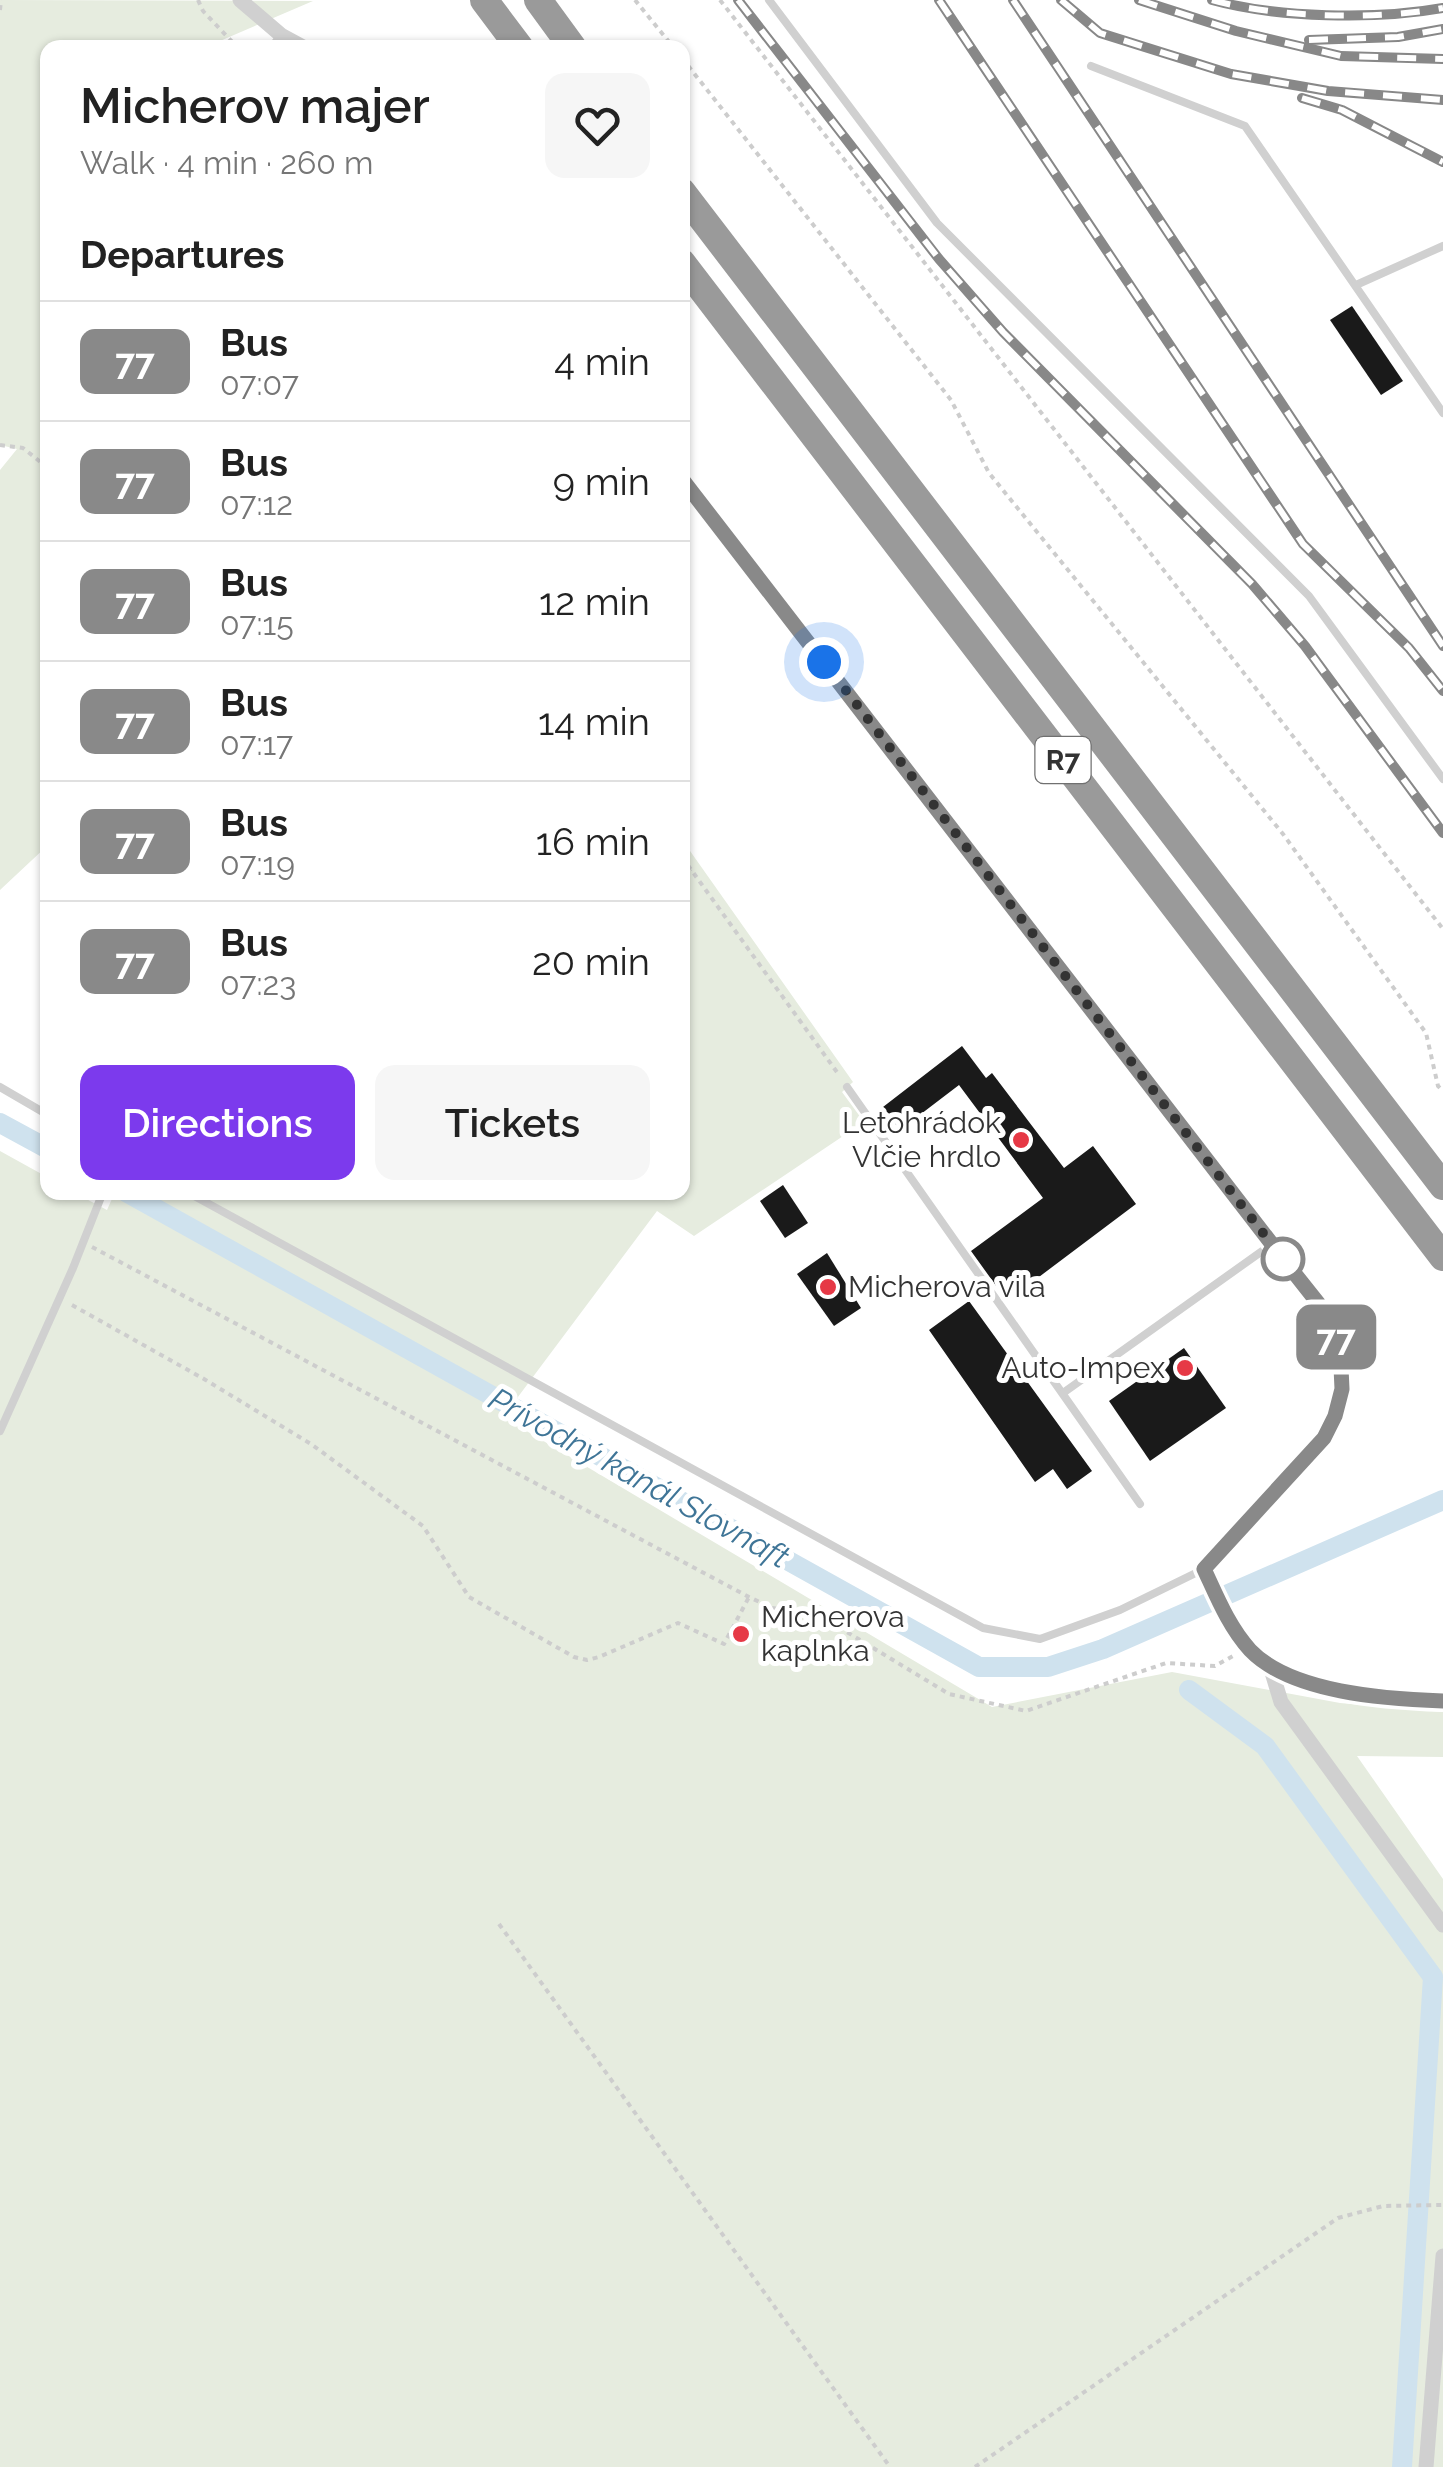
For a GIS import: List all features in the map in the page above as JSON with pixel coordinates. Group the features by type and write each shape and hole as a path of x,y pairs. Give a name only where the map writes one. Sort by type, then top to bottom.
{"highway":[{"path":"484,0 514,40"},
{"path":"538,0 567,40"},
{"name":"R7","path":"690,202 1443,1186"},
{"name":"R7","path":"690,273 1443,1257"}],"street":[{"path":"240,0 275,40"},
{"path":"690,489 1272,1244 1332,1328 1340,1346 1342,1389 1324,1438 1207,1576 1226,1616 1248,1648 1271,1669 1335,1690 1443,1701"},
{"path":"1271,1669 1281,1702 1443,1925"},
{"path":"1426,2467 1443,2256"}],"lane":[{"path":"768,0 937,222 1309,596 1443,780"},
{"path":"1092,66 1245,126 1443,412"},
{"path":"1356,285 1443,246"},
{"path":"0,1087 40,1110"},
{"path":"847,1087 1140,1504"},
{"path":"0,1432 100,1200"},
{"path":"202,1200 983,1628 1040,1639 1207,1576"},
{"path":"1063,1393 1272,1244"}],"path":[{"path":"0,0 0,10"},
{"path":"198,0 231,40"},
{"path":"636,0 668,40"},
{"path":"720,0 1443,929"},
{"path":"690,68 951,400 990,473 1282,834 1426,1032 1438,1086 1443,1090"},
{"path":"0,445 23,448 40,462"},
{"path":"691,869 847,1087"},
{"path":"84,1242 749,1597 772,1608 810,1614 832,1623 950,1694 1026,1711 1166,1663 1215,1666 1248,1648"},
{"path":"59,1298 311,1444 423,1526 469,1596 574,1656 587,1660 599,1656 670,1624 684,1625 724,1644 749,1597"},
{"path":"498,1924 890,2467"},
{"path":"975,2467 1338,2218 1383,2206 1443,2205"}],"shaded area":[{"path":"0,0 313,1 222,40 40,40 40,853 0,890 0,470 17,449 0,445"},
{"path":"690,851 853,1082 842,1092 864,1122 694,1236 657,1211 503,1417 992,1707 1172,1672 1340,1703 1443,1712 1443,1757 1357,1756 1443,1879 1443,2467 0,2467 0,1151 40,1173 40,1200 88,1200 107,1210 111,1200 690,1200"}],"building":[{"path":"1352,306 1403,381 1381,395 1330,320"},
{"path":"962,1046 986,1078 992,1073 1064,1168 1093,1146 1136,1204 1007,1301 971,1251 1043,1198 959,1085 900,1130 883,1107"},
{"path":"783,1185 808,1223 785,1238 760,1201"},
{"name":"Micherova vila","path":"827,1253 861,1308 834,1326 797,1274"},
{"path":"969,1301 1092,1471 1067,1489 1053,1469 1035,1482 929,1330"},
{"path":"1184,1348 1226,1408 1150,1461 1109,1401"}],"waterway":[{"name":"Prívodný kanál Slovnaft","path":"0,1123 40,1145"},
{"name":"Prívodný kanál Slovnaft","path":"140,1200 979,1667 1048,1667 1103,1649 1443,1500"},
{"path":"1189,1690 1265,1746 1433,1977 1402,2467"}],"railway":[{"path":"738,0 939,259 1003,332 1252,584 1305,646 1443,833"},
{"path":"939,0 1303,544 1409,648 1443,691"},
{"path":"1013,0 1443,646"},
{"path":"1061,0 1100,33 1231,74 1328,91 1443,100"},
{"path":"1139,0 1236,31 1341,56 1443,59"},
{"path":"1212,0 1266,11 1327,15 1443,8"},
{"path":"1309,40 1398,37 1443,29"},
{"path":"1302,98 1342,110 1443,162"}],"bus line":[{"name":"77","path":"690,489 1318,1303 1332,1328 1340,1346 1342,1389 1324,1438 1204,1569 1226,1616 1248,1648 1271,1669 1335,1690 1443,1701"}],"place":[{"name":"Letohrádok Vlčie hrdlo","path":"1021,1140"},
{"name":"Micherova vila","path":"828,1287"},
{"name":"Auto-Impex","path":"1185,1368"},
{"name":"Micherova kaplnka","path":"741,1634"}],"route":[{"path":"824,662 1283,1259"}]}
